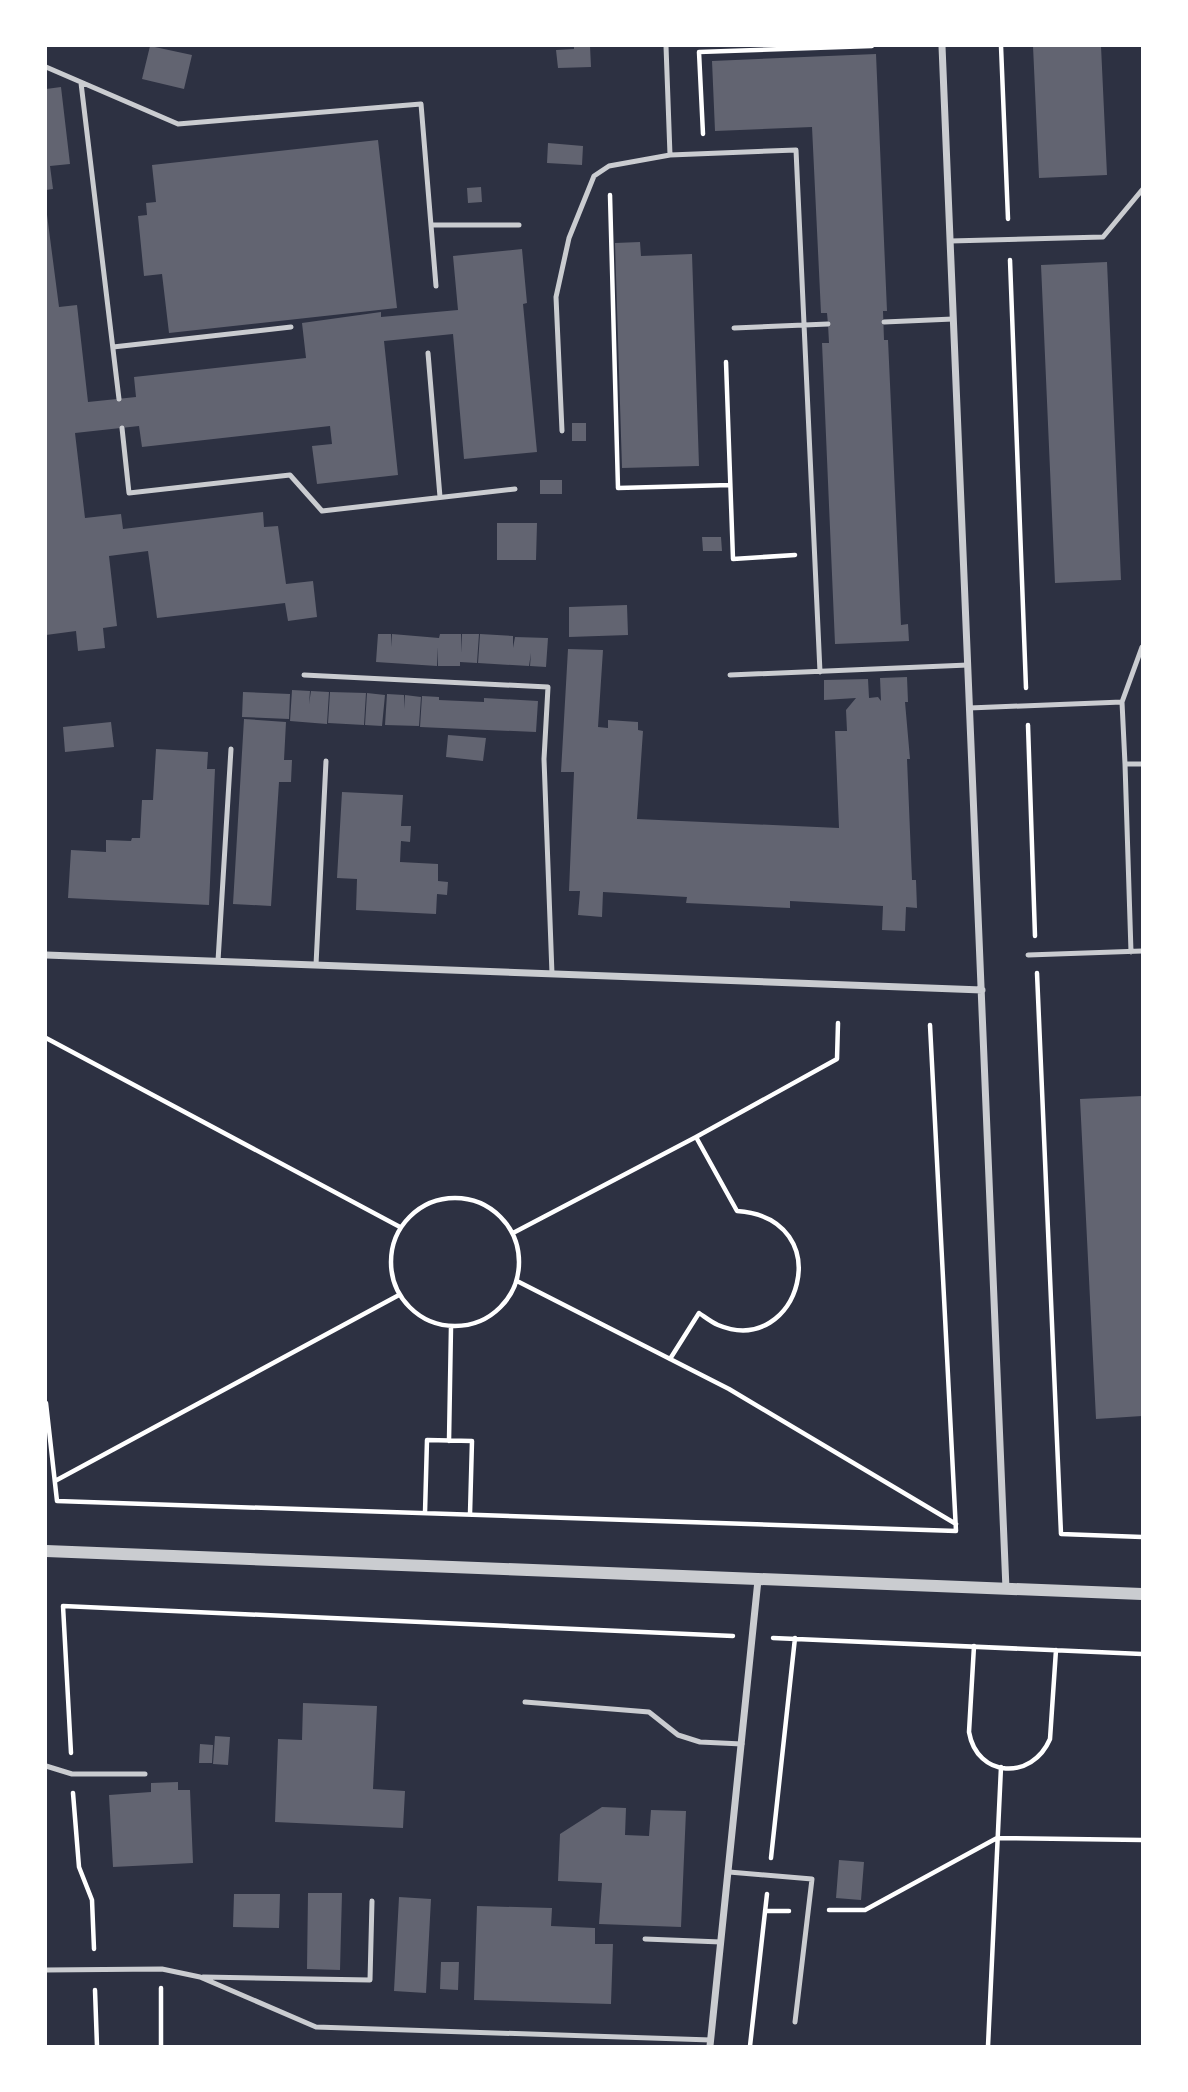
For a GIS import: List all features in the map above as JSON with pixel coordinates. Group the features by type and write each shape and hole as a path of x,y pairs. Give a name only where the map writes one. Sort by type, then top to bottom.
{"street":[{"path":"942,46 1006,1589"},
{"path":"46,955 982,990"},
{"path":"46,1551 1143,1594"},
{"path":"710,2043 758,1580"}],"lane":[{"path":"666,46 670,155"},
{"path":"46,67 178,124 421,104 436,286"},
{"path":"81,83 119,399"},
{"path":"562,431 556,297 569,238 594,176 609,166 670,155 796,150 820,672"},
{"path":"950,241 1103,237 1143,190"},
{"path":"431,225 519,225"},
{"path":"884,322 953,319"},
{"path":"734,328 828,324"},
{"path":"113,347 291,327"},
{"path":"428,353 440,498"},
{"path":"122,428 129,493 290,475 322,511 515,489"},
{"path":"1131,952 1122,702 1143,647"},
{"path":"730,675 968,666"},
{"path":"304,675 548,687 544,760 552,974"},
{"path":"970,708 1122,702"},
{"path":"218,961 231,749"},
{"path":"316,965 326,761"},
{"path":"1125,764 1143,764"},
{"path":"1028,955 1143,951"},
{"path":"525,1702 649,1712 678,1735 700,1742 742,1744"},
{"path":"46,1766 72,1774 145,1774"},
{"path":"729,1872 811,1879 795,2022"},
{"path":"46,1970 162,1969 200,1977 370,1980 372,1901"},
{"path":"645,1939 721,1942"},
{"path":"200,1977 316,2027 710,2043"}],"path":[{"path":"704,154 699,52 872,46"},
{"path":"1001,46 1061,1534 1143,1537"},
{"path":"609,166 618,488 730,485"},
{"path":"726,362 733,559 815,554"},
{"path":"513,1233 837,1059 838,1023"},
{"path":"46,1403 57,1501 956,1531 930,1025"},
{"path":"46,1038 400,1227"},
{"path":"670,1359 699,1313 717,1325 738,1330 756,1328 774,1320 788,1307 797,1289 799,1270 796,1250 787,1233 772,1220 752,1212 737,1211 696,1137"},
{"path":"457,1197 489,1206 502,1217 513,1233 519,1253 517,1281 504,1305 489,1317 471,1325 451,1327 421,1317 399,1295 390,1268 394,1240 400,1227 411,1214 440,1199 457,1197"},
{"path":"517,1281 729,1389 956,1524"},
{"path":"55,1481 399,1295"},
{"path":"449,1441 451,1327"},
{"path":"425,1513 427,1440 472,1441 470,1514"},
{"path":"97,2046 92,1900 79,1867 63,1606 1143,1654"},
{"path":"750,2046 795,1639"},
{"path":"974,1646 969,1731 971,1742 984,1760 1000,1767 1024,1767 1045,1751 1050,1739 1056,1650"},
{"path":"988,2046 1000,1767"},
{"path":"809,1910 865,1910 997,1839 1143,1840"},
{"path":"161,2046 162,1969"}],"building":[{"path":"150,46 192,55 184,89 142,79"},
{"path":"574,46 590,46 591,67 558,68 556,50 574,49"},
{"path":"1033,46 1101,46 1107,175 1039,178"},
{"path":"876,54 887,311 883,311 884,340 888,340 901,625 908,624 909,641 835,644 822,343 829,343 827,313 821,313 812,127 715,131 712,61"},
{"path":"61,87 70,164 50,166 53,189 46,190 46,89"},
{"path":"378,140 397,308 169,333 162,274 144,276 138,216 147,215 146,203 156,202 152,165"},
{"path":"548,143 583,146 582,165 547,163"},
{"path":"481,187 482,202 468,203 467,188"},
{"path":"46,207 59,307 77,305 88,402 136,397 134,377 306,358 302,323 381,312 381,317 458,310 453,256 522,249 527,303 523,304 537,452 464,459 453,334 384,341 398,475 317,484 312,446 332,444 330,426 142,447 139,426 75,433 85,518 121,514 123,529 263,512 264,527 278,526 286,584 313,581 317,617 288,621 285,603 157,618 148,551 109,556 117,626 103,628 105,648 78,651 76,631 46,635"},
{"path":"640,242 641,256 692,254 699,466 622,468 615,243"},
{"path":"1107,262 1121,580 1055,583 1041,265"},
{"path":"572,423 586,423 586,441 572,441"},
{"path":"540,480 562,480 562,494 540,494"},
{"path":"497,523 537,523 536,560 497,560"},
{"path":"702,537 721,537 722,551 703,551"},
{"path":"627,605 628,635 569,637 569,607"},
{"path":"378,634 391,634 391,647 392,634 439,638 440,634 461,634 461,653 462,634 479,634 477,663 460,662 460,666 438,666 438,647 437,666 376,662"},
{"path":"480,634 513,636 513,648 515,637 548,638 546,667 530,666 531,653 529,666 478,663"},
{"path":"568,649 603,650 598,727 608,728 608,720 638,722 638,730 643,731 637,819 839,828 835,731 847,731 846,710 856,698 824,700 824,680 868,679 869,698 878,697 881,701 880,678 907,677 908,702 905,702 910,759 907,759 912,880 916,880 917,908 906,907 905,931 882,930 883,906 790,901 790,908 686,903 687,897 603,892 602,917 578,915 580,891 569,891 574,772 561,772"},
{"path":"292,690 310,691 309,704 311,691 329,692 327,724 290,721"},
{"path":"243,692 290,694 289,719 242,717"},
{"path":"330,692 366,693 364,725 328,723"},
{"path":"367,693 385,695 382,726 365,725"},
{"path":"387,694 404,695 404,709 405,695 421,697 419,726 385,725"},
{"path":"422,696 439,697 439,700 484,702 484,698 538,701 536,732 420,727"},
{"path":"244,719 286,722 284,760 292,760 291,782 279,782 271,906 233,904"},
{"path":"111,722 114,747 65,752 63,727"},
{"path":"448,735 486,738 483,761 446,757"},
{"path":"156,749 208,752 207,769 215,769 209,905 68,898 71,850 106,852 106,840 131,841 132,838 140,838 142,800 153,800"},
{"path":"342,792 403,795 401,826 411,826 410,842 401,841 400,862 438,864 438,881 448,882 447,895 437,894 436,914 356,910 357,879 337,878"},
{"path":"1142,1096 1142,1416 1096,1419 1080,1099"},
{"path":"303,1703 377,1706 373,1789 405,1791 403,1828 275,1822 278,1739 302,1740"},
{"path":"215,1736 230,1737 228,1765 213,1764"},
{"path":"200,1744 213,1745 212,1763 199,1763"},
{"path":"178,1782 178,1790 190,1790 193,1863 113,1867 109,1795 151,1792 151,1783"},
{"path":"602,1807 626,1808 625,1835 649,1836 651,1810 686,1811 681,1927 599,1924 602,1883 558,1881 560,1834"},
{"path":"839,1860 864,1862 861,1900 836,1898"},
{"path":"308,1893 342,1893 340,1970 307,1969"},
{"path":"234,1894 280,1894 279,1928 233,1927"},
{"path":"399,1897 431,1899 426,1993 394,1991"},
{"path":"477,1906 552,1908 551,1926 595,1928 595,1944 613,1944 611,2004 474,2000"},
{"path":"441,1962 459,1962 458,1990 440,1989"}]}
